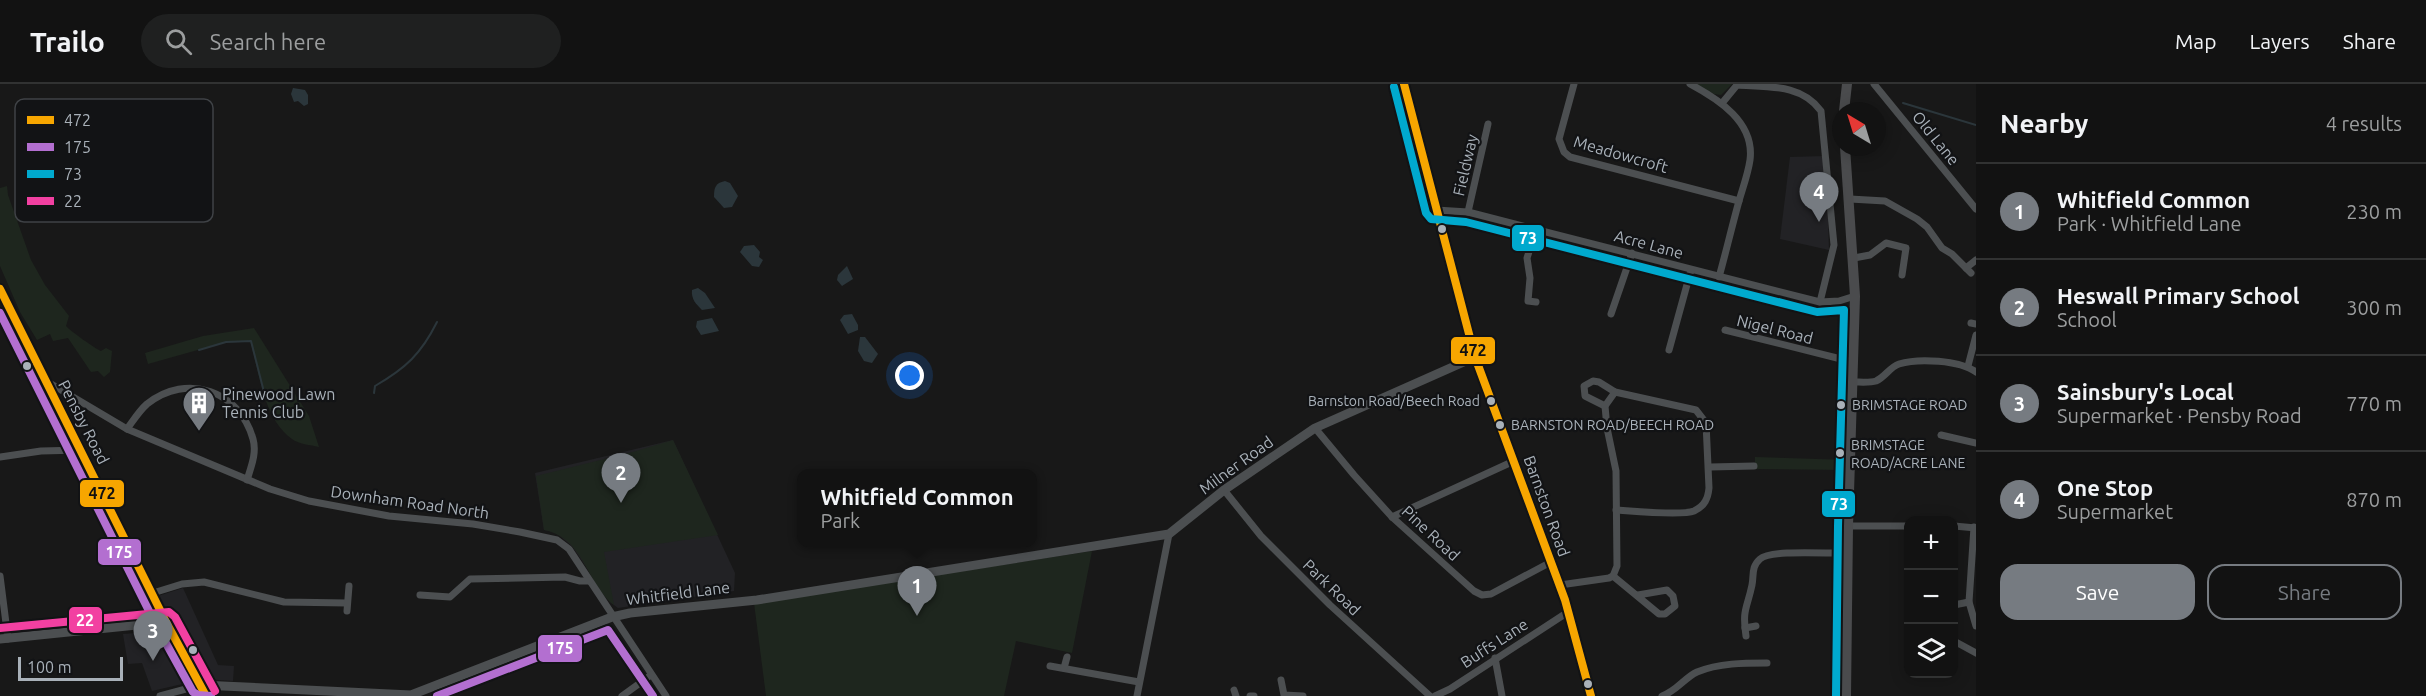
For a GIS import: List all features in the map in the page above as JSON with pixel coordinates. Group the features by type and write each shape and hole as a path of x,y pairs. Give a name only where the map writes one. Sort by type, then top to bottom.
{"main road":[{"name":"Barnston Road","path":"1404,84 1475,357 1560,585 1591,696"},
{"path":"1845,102 1847,84"},
{"path":"1846,156 1855,296 1848,526 1846,696"},
{"name":"Pensby Road","path":"0,289 166,622 206,696"}],"street":[{"name":"Meadowcroft","path":"1574,84 1559,139 1564,152 1570,157 1739,201"},
{"path":"1690,84 1723,102 1737,118 1750,149 1750,159 1719,277"},
{"path":"1723,102 1737,84 1794,88 1814,99 1821,111 1834,245 1820,302"},
{"name":"Old Lane","path":"1874,84 1976,209"},
{"name":"Fieldway","path":"1468,212 1488,124"},
{"path":"1850,200 1885,201 1927,227 1942,248 1969,271 1976,260"},
{"name":"Acre Lane","path":"1436,210 1468,212 1820,302 1839,302 1855,296"},
{"path":"1536,230 1527,258 1530,278 1528,301 1536,302"},
{"path":"1854,258 1870,255 1886,243 1906,248 1902,275"},
{"path":"1611,314 1632,253"},
{"path":"1669,350 1691,270"},
{"name":"Nigel Road","path":"1725,330 1853,362"},
{"path":"1968,366 1976,335"},
{"name":"Milner Road","path":"1169,534 1224,490 1315,428 1475,357"},
{"path":"1853,382 1875,382 1898,364 1925,362 1968,366 1976,372"},
{"name":"Downham Road North","path":"46,380 127,429 247,480 309,501 389,516 472,524 557,540 568,549 666,696"},
{"path":"1605,406 1585,396 1584,386 1593,381 1599,382 1615,392 1696,410 1706,423 1710,467 1708,498 1695,511 1616,510"},
{"path":"127,429 146,405 157,397 189,387 211,391 238,408 254,440 255,456 247,480"},
{"path":"1613,576 1617,566 1616,471 1606,428 1605,406 1615,392"},
{"name":"Pine Road","path":"1315,428 1392,517 1474,591 1482,595 1491,594 1551,562"},
{"path":"1941,435 1976,442"},
{"path":"0,457 41,451 81,450"},
{"path":"1392,517 1514,461"},
{"path":"1710,467 1754,466"},
{"name":"Park Road","path":"1224,490 1261,536 1330,605 1430,696"},
{"path":"1848,526 1904,526"},
{"path":"1958,526 1975,527 1969,602 1975,622"},
{"path":"1137,696 1169,534"},
{"name":"Whitfield Lane","path":"201,685 395,695 428,693 612,617 630,613 754,600 1169,534"},
{"path":"1756,626 1745,632 1743,615 1752,585 1754,566 1764,556 1848,553"},
{"path":"0,576 4,639 166,622"},
{"path":"1560,585 1613,576"},
{"path":"1613,576 1659,614 1665,614 1675,606 1673,596 1667,590 1638,595"},
{"path":"420,595 450,597 470,579 565,577 589,581"},
{"path":"153,593 182,584 204,582 284,602 347,607 349,586"},
{"path":"1958,604 1969,602"},
{"name":"Buffs Lane","path":"1435,696 1450,689 1568,612"},
{"path":"1958,644 1976,653"},
{"path":"1064,668 1066,657"},
{"path":"1495,658 1502,696"},
{"path":"1662,696 1673,693 1696,673 1732,663 1767,663"},
{"path":"1050,666 1139,682"},
{"path":"622,696 651,675"},
{"path":"1281,680 1284,696 1303,696"},
{"path":"160,696 201,685"}],"shaded area":[{"path":"1695,84 1732,84 1721,95 1714,94"},
{"path":"293,88 305,90 308,95 308,104 304,106 298,101 294,102 291,94"},
{"path":"1826,156 1829,250 1780,239 1790,157"},
{"path":"725,181 730,183 738,196 732,207 724,208 714,194 717,185"},
{"path":"7,186 15,222 18,222 31,260 45,285 69,316 66,326 98,350 106,348 112,351 110,372 104,377 98,371 91,372 68,338 53,341 50,334 37,340 20,312 0,266 0,188"},
{"path":"754,245 760,252 759,257 763,260 759,267 752,266 740,252 744,246"},
{"path":"847,266 853,279 842,286 837,280 838,275"},
{"path":"698,288 705,293 715,308 702,310 698,306 693,299 692,290"},
{"path":"852,314 858,330 848,334 840,320 844,315"},
{"path":"712,318 719,331 701,335 696,327 697,321"},
{"path":"254,328 309,416 319,447 295,441 282,430 264,394 250,341 226,342 148,364 145,353 203,336"},
{"path":"860,337 865,337 878,354 872,363 864,361 858,351"},
{"path":"673,440 735,573 734,591 618,608 610,602 572,546 555,532 544,530 535,473"},
{"path":"673,440 718,535 604,552 614,605 597,586 577,552 568,542 544,530 536,476"},
{"path":"1755,457 1849,460 1848,470 1755,469"},
{"path":"1092,551 1072,653 1016,641 1004,696 766,696 754,603"},
{"path":"183,588 218,665 234,666 233,681 204,679 152,691 142,663 128,664 123,634 175,630 158,596"}],"waterway":[{"path":"1903,103 1976,125"},
{"path":"374,393 375,386 396,373 419,352 437,322"},
{"path":"199,350 226,342 251,341 265,396"}],"transit line":[{"name":"472","path":"1404,84 1475,357 1565,600 1591,696"},
{"name":"73","path":"1394,87 1426,213 1431,219 1466,222 1817,312 1844,310 1836,696"},
{"name":"472","path":"0,289 166,622 206,696"},
{"name":"175","path":"0,313 157,627 193,692 198,695 211,696"},
{"name":"22","path":"0,628 169,612 175,617 215,691"},
{"name":"175","path":"437,696 608,630 653,696"}],"place":[{"name":"One Stop","path":"1819,222"},
{"name":"Barnston Road/Beech Road","path":"1491,401"},
{"name":"BRIMSTAGE ROAD","path":"1841,405"},
{"name":"BARNSTON ROAD/BEECH ROAD","path":"1500,425"},
{"name":"Pinewood Lawn Tennis Club","path":"199,432"},
{"name":"BRIMSTAGE ROAD/ACRE LANE","path":"1840,453"},
{"name":"Heswall Primary School","path":"621,503"},
{"name":"Whitfield Common","path":"917,616"},
{"name":"Sainsbury's Local","path":"153,661"}]}
